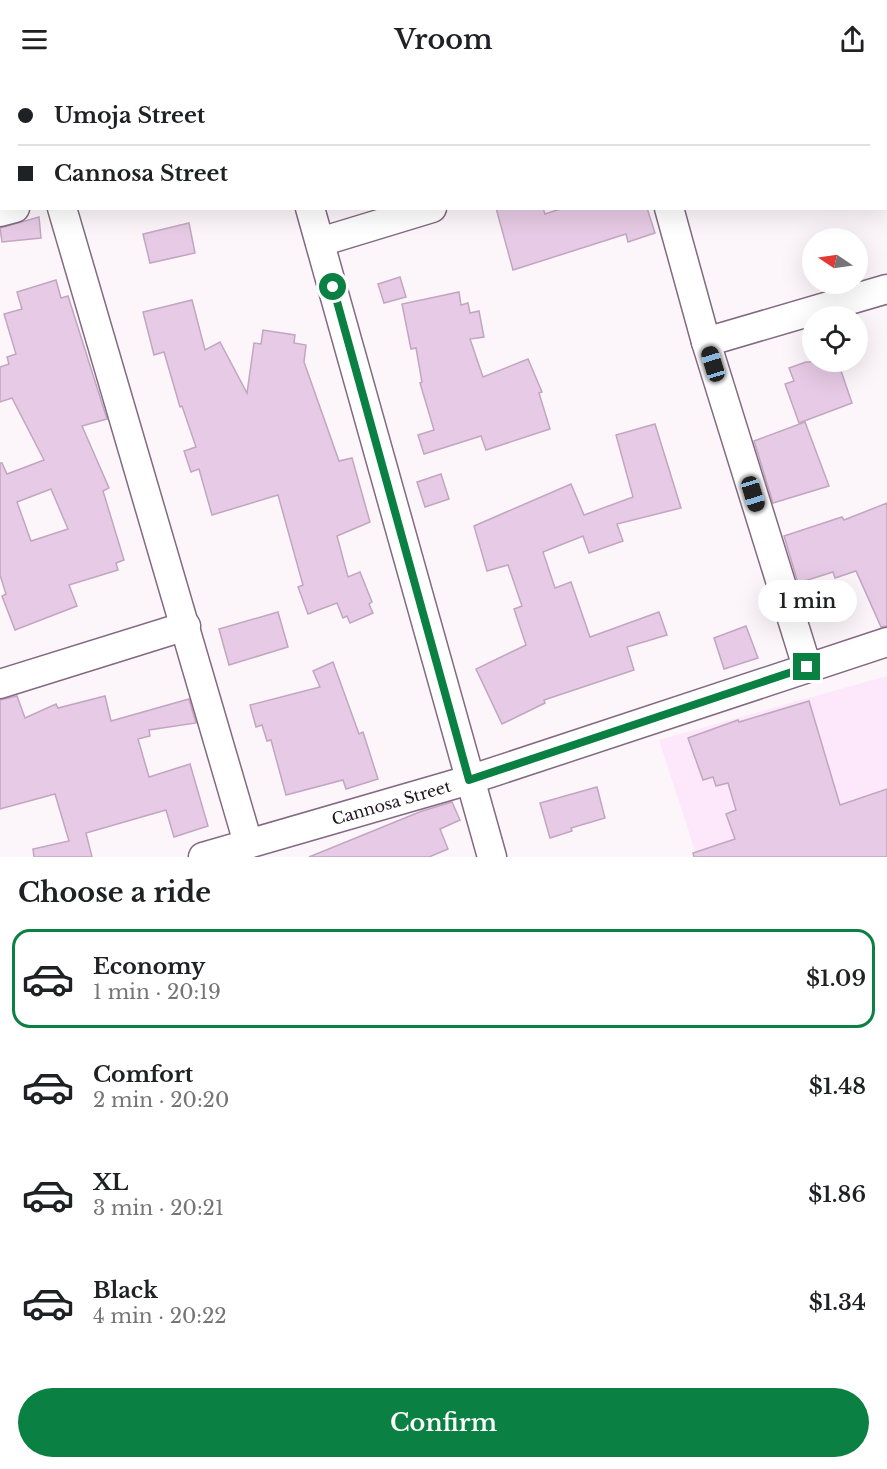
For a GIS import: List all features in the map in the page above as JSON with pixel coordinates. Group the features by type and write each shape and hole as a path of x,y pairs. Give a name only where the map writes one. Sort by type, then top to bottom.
{"street":[{"path":"63,210 248,843"},
{"path":"311,210 492,857"},
{"path":"320,242 425,210"},
{"path":"670,210 706,342 807,667"},
{"path":"706,342 887,290"},
{"path":"0,684 186,626"},
{"name":"Cannosa Street","path":"203,857 469,780 887,642"}],"shaded area":[{"path":"887,676 887,857 697,857 659,740"}],"building":[{"path":"497,210 544,210 545,214 557,210 648,210 655,233 628,242 626,234 513,270"},
{"path":"39,217 41,238 2,242 0,228"},
{"path":"189,223 195,253 150,263 143,234"},
{"path":"400,277 406,297 384,303 378,284"},
{"path":"56,280 61,298 68,296 107,419 82,426 109,488 103,491 124,560 116,563 118,570 69,585 77,606 15,630 2,596 6,594 0,575 0,463 7,474 44,460 12,398 0,402 0,367 9,364 7,357 16,354 4,314 22,309 17,292","holes":["51,489 68,529 31,541 17,502"]},
{"path":"459,292 461,305 468,303 470,313 479,311 484,337 470,339 483,377 528,359 542,392 539,393 550,429 486,450 481,436 424,454 418,435 434,430 420,383 422,382 416,348 411,349 402,304"},
{"path":"192,300 205,350 220,342 247,393 254,343 261,344 263,330 295,335 294,343 306,345 304,362 339,461 352,458 370,522 337,536 348,577 360,572 372,602 369,604 373,613 350,623 347,616 343,618 337,603 308,614 298,587 303,585 278,495 212,515 199,469 191,472 184,451 196,447 182,406 180,407 164,352 154,355 143,312"},
{"path":"802,363 802,372 841,372 852,403 799,423 785,384 794,381 789,368"},
{"path":"805,422 829,486 773,503 754,441"},
{"path":"655,424 681,508 617,524 623,541 589,553 583,536 543,552 555,588 571,582 590,637 659,612 667,635 627,647 634,670 544,700 545,703 502,724 476,669 526,645 514,609 522,606 508,565 487,571 474,526 571,484 584,515 633,497 616,435"},
{"path":"441,474 449,499 425,507 417,482"},
{"path":"887,503 887,626 881,627 856,571 835,578 833,572 798,583 784,536 842,517 844,520"},
{"path":"278,612 288,647 229,665 219,629"},
{"path":"746,626 758,658 724,669 714,638"},
{"path":"333,662 359,734 363,732 378,779 346,789 343,780 286,795 271,740 267,741 262,725 256,727 250,705 320,687 313,671"},
{"path":"17,696 25,718 56,704 58,708 105,696 111,721 189,699 196,723 149,730 150,736 138,739 149,777 190,764 208,826 174,837 166,810 86,833 92,857 34,857 33,849 69,841 55,794 0,809 0,700"},
{"path":"809,701 840,805 887,789 887,857 694,857 693,853 735,839 726,814 736,810 728,783 716,786 713,777 703,780 688,738 738,720 739,722"},
{"path":"597,787 605,818 571,828 572,831 550,838 540,803"},
{"path":"452,802 460,820 440,829 448,849 429,857 309,857 422,811"}],"route":[{"path":"333,287 469,780 807,667"}]}
